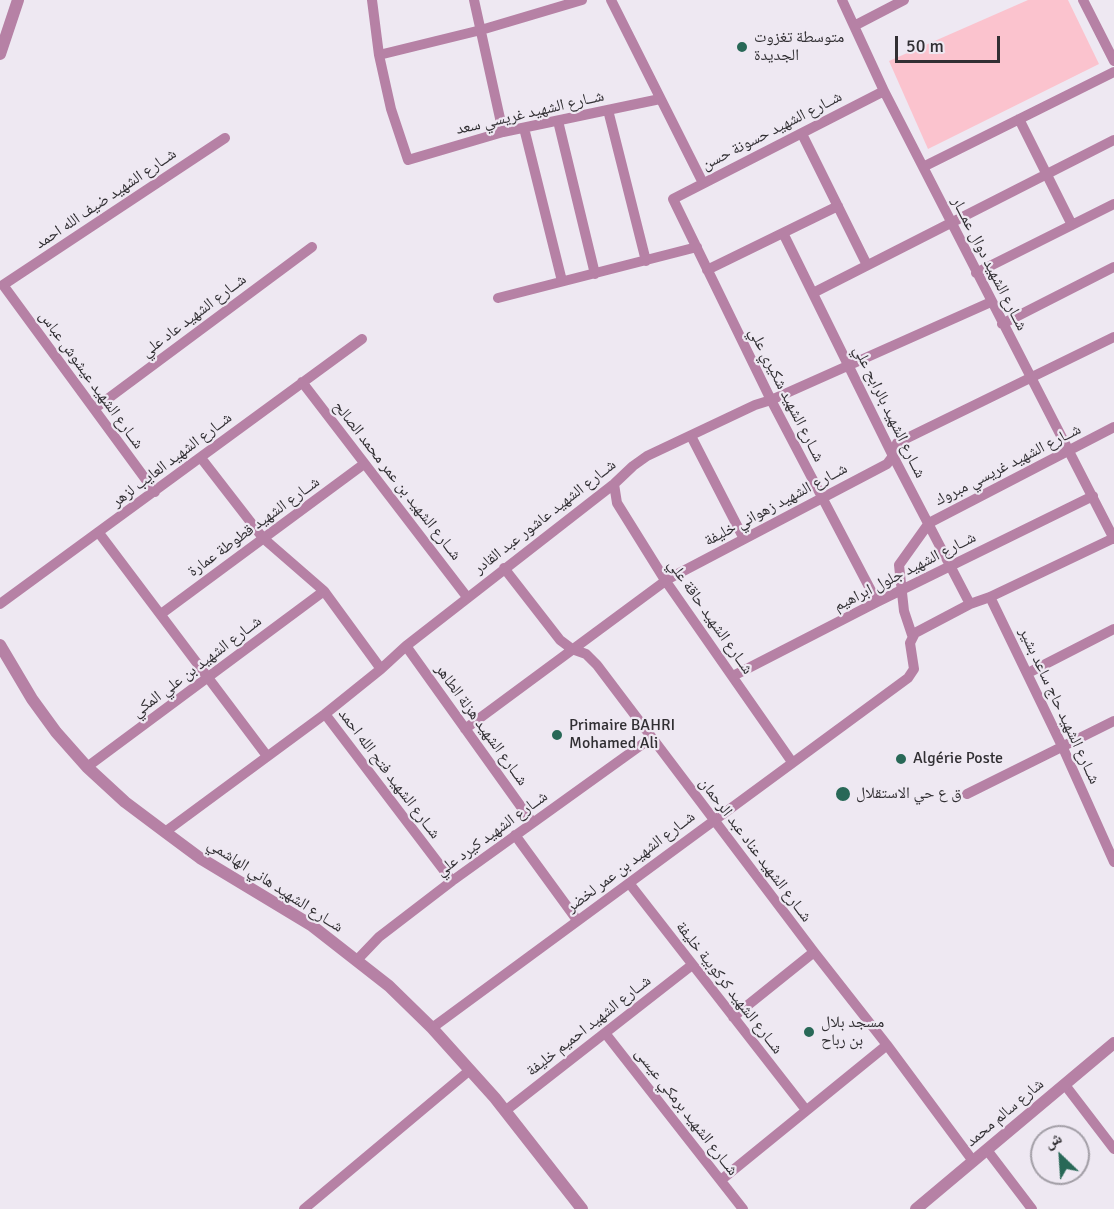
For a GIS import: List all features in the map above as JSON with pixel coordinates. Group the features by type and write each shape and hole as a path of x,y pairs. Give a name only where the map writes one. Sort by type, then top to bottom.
{"street":[{"path":"0,54 18,0"},
{"path":"372,0 379,55 481,30 582,0"},
{"path":"474,0 503,132"},
{"path":"611,0 703,183"},
{"name":"شــارع الشهيد دوال عمـــار","path":"842,0 884,91 1002,324 1093,496 1110,518 1114,538"},
{"path":"854,26 904,0"},
{"path":"1083,0 1114,62"},
{"name":"شــارع الشهيد غريسي سعد","path":"379,55 392,109 408,160 503,132 660,99"},
{"path":"923,167 1114,72"},
{"name":"شــارع الشهيد حسونة حسن","path":"673,199 884,91"},
{"path":"608,110 646,261"},
{"path":"1018,119 1072,225"},
{"path":"558,121 595,274"},
{"path":"524,128 562,281"},
{"path":"802,134 867,265"},
{"name":"شــارع الشهيد ضيف الله احمد","path":"3,285 225,138"},
{"path":"813,293 1114,140"},
{"name":"شــارع الشهيد شكيري علي","path":"673,199 771,400 877,602"},
{"path":"976,273 1114,204"},
{"path":"707,270 838,206"},
{"name":"شــارع الشهيد بالرابح علي","path":"783,232 893,456 970,604"},
{"name":"شــارع الشهيد عاد علي","path":"94,409 312,247"},
{"path":"498,298 696,247"},
{"path":"1002,324 1114,267"},
{"name":"شــارع الشهيد عيشوش عباس","path":"3,285 155,492"},
{"name":"شــارع الشهيد عاشور عبد القادر","path":"165,832 325,714 406,646 647,456 755,405 771,400 991,302"},
{"name":"شــارع الشهيد زهواني خليفة","path":"465,729 665,580 887,464 893,456 897,443 1114,337"},
{"name":"شــارع الشهيد العايب لزهر","path":"0,604 362,339"},
{"name":"شــارع الشهيد بن عمر محمد الصالح","path":"302,382 468,597"},
{"name":"شــارع الشهيد غريسي مبروك","path":"908,678 914,669 910,643 912,635 904,611 899,565 929,523 1114,427"},
{"path":"691,436 744,539"},
{"path":"201,458 263,538 324,591 381,669"},
{"name":"شــارع الشهيد قطوطة عمارة","path":"161,614 364,464"},
{"name":"شــارع الشهيد حاقة علي","path":"614,484 617,503 665,580 792,762"},
{"name":"شــارع الشهيد جلول ابراهيم","path":"732,676 1093,496"},
{"path":"99,533 267,756"},
{"path":"912,635 970,604 990,597 1114,538"},
{"name":"شــارع الشهيد عناد عبد الرحمان","path":"504,568 560,640 572,649 586,654 597,665 973,1161"},
{"name":"شــارع الشهيد بن علي المكي","path":"87,767 324,591"},
{"name":"شــارع الشهيد حاج ساعد بشير","path":"990,597 1111,843 1114,862"},
{"path":"1028,673 1114,629"},
{"name":"شــارع الشهيد هاني الهاشمي","path":"0,645 32,699 87,767 125,802 200,858 311,925 388,986 432,1028 470,1070 582,1209"},
{"name":"شــارع الشهيد هزلة الطاهر","path":"406,646 532,822"},
{"name":"شــارع الشهيد بن عمر لخضر","path":"432,1028 629,884 713,819 908,678"},
{"name":"شــارع الشهيد فتح الله احمد","path":"325,714 452,881"},
{"path":"967,794 1114,721"},
{"name":"شــارع الشهيد كيرد علي","path":"357,960 371,944 452,881 651,738"},
{"path":"514,836 578,920"},
{"name":"شــارع الشهيد كركوبية خليفة","path":"629,884 806,1110"},
{"path":"733,1017 814,952"},
{"name":"شــارع الشهيد احميم خليفة","path":"505,1111 692,965"},
{"name":"شــارع الشهيد برمكي عيسى","path":"605,1033 743,1209"},
{"name":"شارع سالم محمد","path":"916,1209 1114,1043"},
{"path":"721,1180 887,1045"},
{"path":"304,1209 470,1070"},
{"path":"1065,1085 1114,1149"},
{"path":"987,1150 1032,1209"}],"shaded area":[{"path":"1028,0 1068,0 1099,64 928,149 889,61"}],"place":[{"name":"متوسطة تغزوت الجديدة","path":"742,47"},
{"name":"Primaire BAHRI Mohamed Ali","path":"557,735"},
{"name":"Algérie Poste","path":"901,759"},
{"name":"ق ع حي الاستقلال","path":"843,794"},
{"name":"مسجد بلال بن رباح","path":"809,1032"}]}
